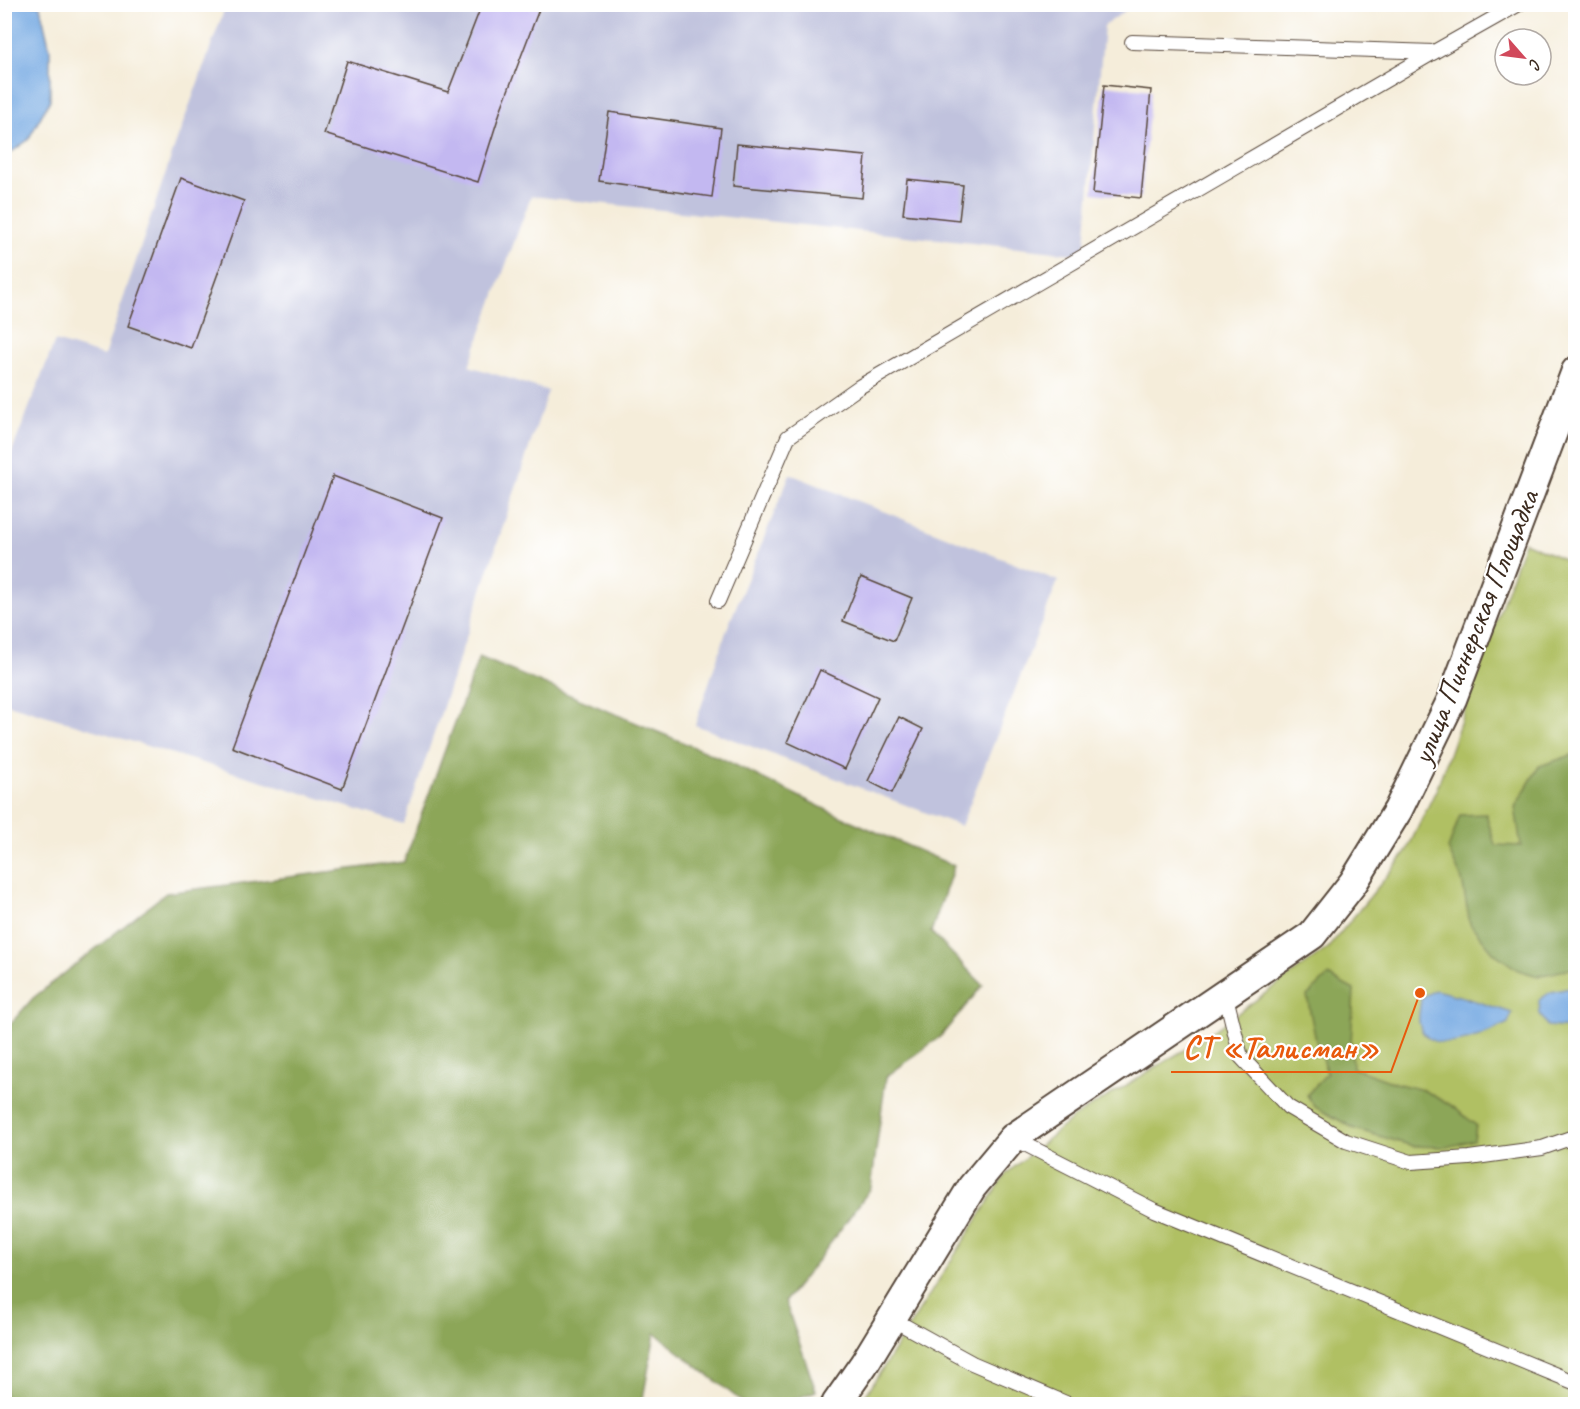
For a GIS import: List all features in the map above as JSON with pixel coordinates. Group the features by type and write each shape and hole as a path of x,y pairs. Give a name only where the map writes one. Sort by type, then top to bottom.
{"street":[{"name":"улица Пионерская Площадка","path":"836,1404 864,1364 972,1187 1013,1138 1312,935 1353,883 1398,810 1452,699 1575,370"}],"lane":[{"path":"718,600 788,437 859,387 1519,4"},
{"path":"1132,42 1434,52"},
{"path":"1225,993 1241,1057 1288,1107 1346,1141 1411,1162 1469,1158 1542,1148 1575,1136"},
{"path":"1013,1138 1154,1210 1575,1383"},
{"path":"892,1319 972,1363 1068,1404"}],"shaded area":[{"path":"226,5 1133,5 1104,26 1084,255 531,196 469,366 548,391 404,824 5,703 4,472 55,341 104,356 173,151"},
{"path":"790,474 1058,581 961,826 695,725 727,629"}],"green space":[{"path":"1524,542 1575,564 1575,1404 860,1404 1006,1174 1074,1117 1202,1039 1328,948 1405,854 1437,788"},
{"path":"479,657 725,760 831,812 954,866 931,932 983,985 941,1036 886,1077 871,1188 785,1301 816,1391 782,1404 745,1404 655,1333 642,1404 5,1404 5,1030 33,998 166,893 404,862"},
{"path":"1575,754 1575,968 1538,976 1518,970 1494,953 1470,924 1462,880 1448,849 1460,815 1486,814 1495,845 1521,846 1515,807 1539,766"},
{"path":"1328,976 1354,990 1351,1043 1353,1068 1423,1090 1452,1106 1476,1125 1474,1140 1447,1147 1413,1146 1355,1129 1315,1107 1307,1095 1327,1073 1316,1041 1307,996"}],"water":[{"path":"5,4 40,6 50,49 50,100 28,140 5,157"},
{"path":"1575,987 1575,1025 1570,1028 1547,1026 1540,1014 1539,1000 1551,992"},
{"path":"1435,990 1512,1013 1508,1023 1472,1038 1445,1043 1433,1041 1424,1034 1419,1016 1421,998"}],"building":[{"path":"482,4 541,4 501,109 478,182 324,134 347,61 448,92"},
{"path":"1104,85 1151,90 1141,198 1093,193"},
{"path":"609,112 721,128 712,197 599,181"},
{"path":"737,144 866,156 862,198 733,186"},
{"path":"181,178 244,201 191,348 128,326"},
{"path":"907,179 963,185 959,220 903,214"},
{"path":"333,476 443,518 342,789 232,747"},
{"path":"861,577 912,598 894,641 843,621"},
{"path":"820,670 878,697 845,769 787,742"},
{"path":"899,717 923,729 892,793 868,781"}],"place":[{"name":"СТ «Талисман»","path":"1420,993"}]}
